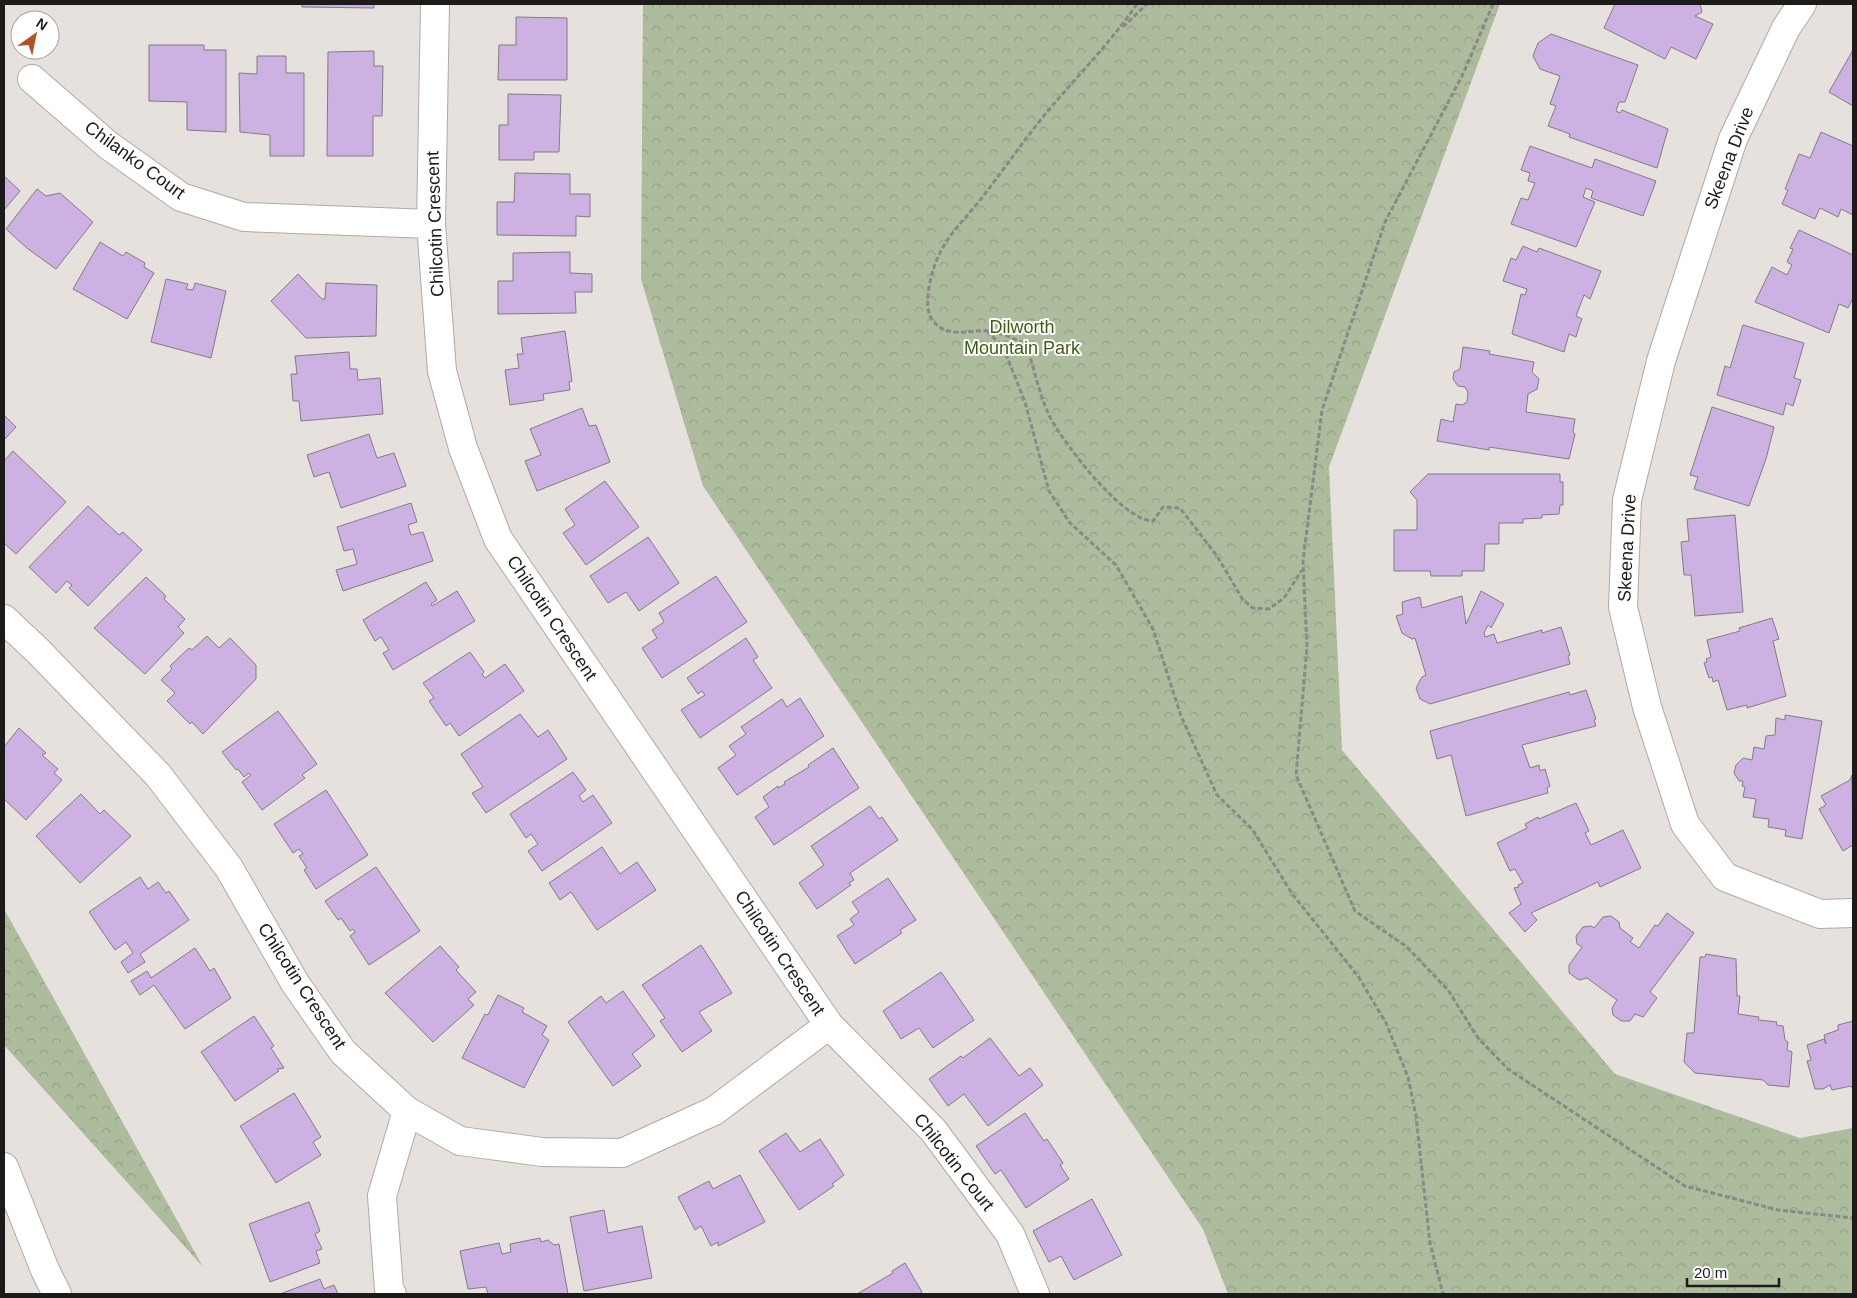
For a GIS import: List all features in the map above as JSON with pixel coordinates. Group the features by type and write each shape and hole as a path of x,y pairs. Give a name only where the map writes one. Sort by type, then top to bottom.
{"street":[{"name":"Chilcotin Crescent","path":"4,619 38,651 158,775 229,868 295,983 343,1052 407,1111 460,1141 542,1152 622,1153 714,1111 829,1025 498,539 464,448 442,371 431,224 435,4"},
{"name":"Skeena Drive","path":"1802,4 1786,28 1732,139 1661,361 1627,500 1623,607 1647,707 1685,824 1726,877 1820,914 1853,913"},
{"name":"Chilanko Court","path":"32,79 108,145 181,197 244,217 431,224"},
{"name":"Chilcotin Court","path":"829,1025 933,1130 1010,1234 1035,1294"},
{"path":"392,1294 389,1290 382,1196 407,1111"},
{"path":"4,1167 57,1294"}],"path":[{"path":"1118,33 1137,4"},
{"path":"1146,4 1042,118 980,201 960,221 939,253 927,291 928,309 933,321 945,330 957,333 994,332 1026,344 1050,416 1082,465 1128,510 1144,521 1153,521 1164,507 1180,508 1217,556 1243,600 1252,608 1269,609 1284,598 1303,570"},
{"path":"1493,4 1463,74 1386,222 1322,410 1303,570 1307,647 1296,775 1354,911 1408,947 1448,990 1478,1038 1508,1069 1685,1186 1778,1210 1853,1218"},
{"path":"987,331 1002,347 1025,402 1048,490 1070,523 1116,565 1153,629 1180,716 1217,795 1252,829 1293,895 1352,969 1386,1023 1408,1077 1416,1116 1430,1243 1443,1294"}],"green space":[{"name":"Dilworth Mountain Park","path":"643,4 1500,4 1329,467 1342,750 1615,1074 1800,1138 1853,1128 1853,1294 1228,1294 1203,1229 703,486 641,279"},
{"path":"4,909 203,1267 4,1045"}],"building":[{"path":"302,4 374,4 374,8 302,7"},
{"path":"1615,4 1700,4 1702,12 1695,16 1713,24 1696,59 1671,47 1665,59 1604,28"},
{"path":"516,17 567,18 567,80 498,80 499,45 516,45"},
{"path":"1551,34 1638,65 1625,102 1619,102 1616,111 1620,113 1622,110 1668,129 1657,168 1569,137 1570,134 1548,126 1556,106 1550,104 1560,76 1540,69 1533,56 1538,43"},
{"path":"149,45 204,45 204,50 226,50 226,132 187,130 187,102 149,101"},
{"path":"1853,50 1853,106 1829,92"},
{"path":"374,51 374,66 383,66 382,116 373,116 373,156 327,156 328,52"},
{"path":"257,56 286,56 286,73 304,73 304,156 270,156 270,135 240,132 239,73 257,74"},
{"path":"508,94 561,95 559,152 534,152 534,160 499,160 499,125 508,125"},
{"path":"1821,132 1853,146 1853,215 1841,209 1838,217 1820,208 1815,219 1782,204 1788,190 1785,189 1799,154 1810,158"},
{"path":"1530,146 1592,168 1595,159 1656,181 1643,216 1591,198 1593,191 1586,188 1583,197 1595,202 1576,247 1511,224 1521,198 1528,200 1535,183 1528,181 1530,173 1521,170"},
{"path":"515,173 570,174 570,194 590,194 590,217 576,216 576,236 497,235 497,202 514,202"},
{"path":"4,176 20,191 4,210"},
{"path":"37,189 46,196 60,193 93,222 56,269 28,249 6,229"},
{"path":"1799,230 1853,255 1853,298 1848,308 1839,304 1829,333 1755,302 1772,267 1787,275 1792,265 1787,262 1793,249 1790,248"},
{"path":"100,242 123,256 126,252 145,263 144,267 154,273 127,319 73,289"},
{"path":"1523,246 1537,252 1539,248 1601,271 1590,299 1584,295 1576,316 1582,319 1576,337 1569,334 1564,352 1512,334 1521,294 1525,295 1527,289 1503,281 1511,258 1516,260"},
{"path":"570,252 570,273 592,274 592,292 575,292 576,313 498,314 498,281 513,281 513,253"},
{"path":"298,274 322,299 325,299 326,283 377,285 376,336 306,338 271,301"},
{"path":"166,279 188,284 186,289 193,290 195,283 226,291 211,358 151,342"},
{"path":"1743,325 1804,343 1794,378 1801,380 1793,406 1786,403 1783,415 1717,395 1725,366 1730,368"},
{"path":"565,331 572,381 569,382 570,390 543,394 544,400 510,405 505,370 519,368 517,354 523,354 521,338"},
{"path":"1463,347 1490,351 1489,354 1534,362 1532,372 1539,379 1537,389 1528,394 1526,412 1575,419 1573,432 1575,434 1569,459 1489,447 1489,450 1437,441 1441,419 1453,422 1456,404 1462,405 1467,402 1468,392 1465,387 1458,386 1453,379 1454,372 1460,369"},
{"path":"349,352 350,369 357,369 358,380 380,378 383,414 301,421 299,401 293,401 291,374 297,374 295,356"},
{"path":"1712,407 1774,427 1766,459 1749,506 1694,489 1698,477 1690,475"},
{"path":"582,408 589,426 596,425 610,462 537,491 525,461 541,455 530,429"},
{"path":"4,415 16,427 4,440"},
{"path":"369,434 377,458 394,453 406,486 341,508 329,472 314,477 307,455"},
{"path":"13,451 66,502 16,554 4,543 4,461"},
{"path":"1428,474 1560,474 1560,482 1563,482 1563,505 1560,505 1559,514 1542,515 1542,518 1523,519 1523,523 1499,523 1499,544 1485,544 1484,571 1462,571 1462,576 1431,576 1430,571 1394,571 1394,530 1417,530 1417,500 1410,492"},
{"path":"605,481 639,527 586,565 563,533 575,525 565,509"},
{"path":"411,503 417,522 408,525 411,535 423,532 433,561 343,591 336,570 357,564 353,549 344,551 337,527"},
{"path":"88,506 119,535 123,532 142,550 88,606 69,588 72,585 67,581 56,593 29,567"},
{"path":"1735,515 1743,612 1695,616 1691,575 1684,575 1681,542 1689,541 1687,519"},
{"path":"648,537 679,583 639,611 626,592 608,603 590,576"},
{"path":"716,576 747,622 662,678 642,648 657,638 652,630 664,622 659,613"},
{"path":"146,577 166,596 164,599 185,619 178,627 184,633 145,674 94,628"},
{"path":"426,582 437,600 431,604 432,606 457,591 475,621 393,670 383,653 389,650 381,637 375,641 363,620"},
{"path":"1481,591 1504,604 1491,628 1488,625 1484,633 1485,637 1494,634 1497,643 1542,630 1542,633 1561,627 1570,655 1568,656 1570,664 1430,704 1420,699 1416,688 1422,677 1426,675 1415,638 1412,639 1402,633 1396,616 1403,614 1402,602 1420,597 1422,608 1462,596 1466,624"},
{"path":"1772,618 1779,639 1773,641 1786,696 1747,708 1747,705 1727,710 1718,680 1713,682 1712,677 1709,678 1704,663 1707,662 1706,659 1711,657 1707,640 1740,631 1739,628"},
{"path":"207,636 219,648 230,638 256,665 256,679 203,734 167,701 175,693 161,680 172,669 170,666 189,648 192,650"},
{"path":"746,638 758,657 753,660 772,688 700,738 681,710 705,695 702,691 698,694 687,678"},
{"path":"470,652 484,672 482,674 485,678 505,664 524,691 459,736 450,723 446,726 429,701 434,698 423,683"},
{"path":"1586,690 1596,719 1594,720 1596,726 1522,745 1530,768 1539,765 1540,771 1545,769 1550,786 1547,788 1548,793 1466,816 1451,755 1437,759 1430,731 1569,692 1570,695"},
{"path":"800,698 824,736 737,795 718,768 736,755 729,746 746,734 741,727 782,699 787,707"},
{"path":"278,711 317,764 302,775 305,778 262,810 242,782 251,775 249,773 244,777 222,752"},
{"path":"520,714 538,737 548,730 567,759 486,813 472,793 483,787 461,754"},
{"path":"1785,715 1822,721 1802,839 1785,836 1786,830 1768,827 1769,819 1753,817 1756,799 1743,797 1745,787 1742,786 1743,781 1739,781 1734,773 1736,765 1743,758 1752,760 1754,747 1764,749 1766,736 1775,735 1776,718 1785,720"},
{"path":"19,728 46,753 42,755 58,769 54,773 62,780 26,820 4,799 4,747"},
{"path":"833,748 859,788 774,845 755,817 769,807 763,797 778,786 778,788 785,784 784,782 809,767 808,765"},
{"path":"573,772 586,790 579,796 583,802 593,795 612,823 542,871 528,851 538,844 531,834 526,838 510,814"},
{"path":"1852,775 1853,845 1843,851 1819,809 1826,805 1821,796 1850,780"},
{"path":"326,790 368,855 316,889 304,870 307,868 299,856 303,854 299,849 293,853 274,824"},
{"path":"81,794 100,814 104,810 131,836 80,883 36,836"},
{"path":"1576,803 1589,831 1585,833 1591,845 1623,830 1641,868 1600,887 1598,882 1531,913 1537,920 1525,932 1509,913 1521,904 1514,888 1519,887 1518,885 1523,883 1515,869 1510,871 1497,843 1527,828 1525,824 1538,817 1539,819"},
{"path":"870,806 879,819 882,817 898,840 850,873 854,880 849,883 851,885 817,909 799,883 824,865 811,846"},
{"path":"602,847 620,874 637,862 656,890 597,930 571,892 560,900 549,883"},
{"path":"376,867 420,931 369,965 350,936 355,932 353,929 350,931 341,918 338,920 325,901"},
{"path":"140,877 148,889 158,882 166,893 169,891 189,920 140,954 145,962 128,973 121,962 133,953 126,942 115,950 89,912"},
{"path":"888,878 916,920 900,930 902,933 855,964 837,936 854,925 850,919 859,912 852,902"},
{"path":"1667,913 1694,933 1650,992 1657,998 1643,1017 1635,1014 1630,1021 1621,1021 1613,1015 1612,1008 1617,1000 1587,978 1579,980 1569,973 1569,965 1582,947 1577,944 1576,936 1583,927 1591,926 1594,928 1603,917 1611,916 1619,922 1620,928 1633,938 1630,942 1639,948 1655,925 1658,926"},
{"path":"701,945 732,993 699,1012 712,1031 682,1052 660,1021 665,1018 642,985"},
{"path":"440,946 459,967 456,970 476,992 468,999 474,1005 433,1042 385,993"},
{"path":"195,948 210,971 214,968 231,998 185,1029 154,985 140,995 131,981 147,971 151,978"},
{"path":"1706,954 1736,959 1737,996 1740,996 1738,1014 1759,1017 1758,1020 1777,1022 1776,1025 1783,1026 1785,1040 1788,1042 1787,1050 1792,1052 1789,1087 1768,1085 1763,1080 1695,1073 1684,1062 1687,1033 1694,1033 1700,957 1705,957"},
{"path":"941,972 974,1020 933,1048 919,1028 901,1039 883,1011"},
{"path":"623,991 655,1036 632,1054 641,1066 613,1086 568,1022 601,996 606,1003"},
{"path":"498,995 524,1008 522,1012 547,1026 542,1035 549,1040 524,1088 462,1058 485,1014 488,1015"},
{"path":"254,1016 274,1046 271,1048 284,1068 277,1069 279,1071 235,1101 201,1052"},
{"path":"1853,1021 1853,1089 1851,1086 1832,1090 1830,1085 1823,1089 1815,1089 1807,1061 1811,1060 1807,1045 1824,1039 1826,1044 1824,1035 1838,1030 1838,1025"},
{"path":"990,1038 1019,1076 1030,1068 1043,1085 988,1126 964,1094 948,1106 929,1079 961,1056 963,1058"},
{"path":"294,1093 321,1137 313,1142 321,1155 276,1183 240,1126"},
{"path":"1025,1113 1044,1141 1047,1139 1063,1163 1060,1165 1069,1179 1026,1208 1001,1170 995,1174 976,1146"},
{"path":"786,1133 800,1152 820,1139 844,1175 832,1184 834,1186 799,1210 759,1151"},
{"path":"740,1175 765,1222 718,1246 718,1242 711,1246 701,1226 695,1230 678,1197 709,1181 713,1189"},
{"path":"1092,1199 1122,1255 1074,1280 1061,1256 1049,1262 1033,1231"},
{"path":"309,1202 320,1231 315,1234 322,1249 316,1251 320,1263 270,1282 249,1224"},
{"path":"604,1210 608,1233 642,1226 652,1278 584,1291 570,1217"},
{"path":"540,1238 541,1242 548,1240 554,1245 559,1244 568,1294 488,1294 486,1287 468,1289 460,1251 499,1243 502,1254 511,1252 510,1244"},
{"path":"905,1263 922,1292 919,1294 857,1294 893,1273 892,1271"},
{"path":"320,1279 324,1289 334,1285 338,1294 280,1294"}]}
